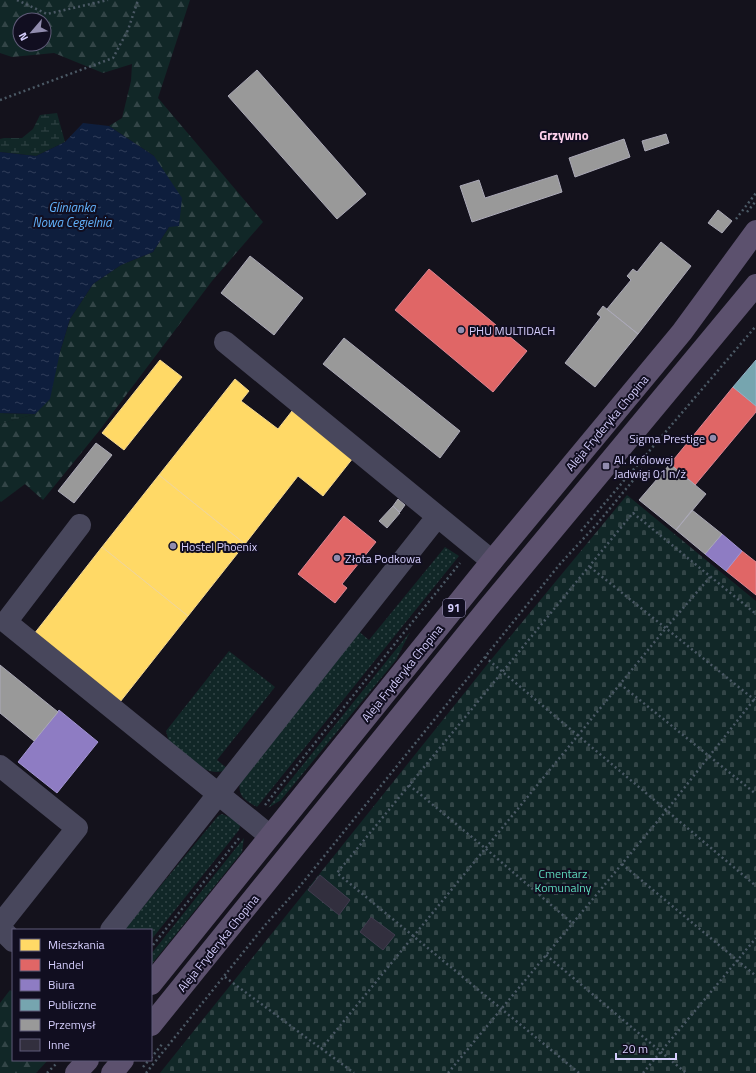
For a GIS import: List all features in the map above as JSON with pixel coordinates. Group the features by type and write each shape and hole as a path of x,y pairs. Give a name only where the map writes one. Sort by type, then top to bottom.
{"main road":[{"name":"Aleja Fryderyka Chopina","path":"152,983 492,561 682,332 756,231"},
{"name":"Aleja Fryderyka Chopina","path":"152,1024 483,614 756,285"},
{"path":"76,1073 87,1061"},
{"path":"112,1073 122,1061"}],"lane":[{"path":"225,342 492,561"},
{"path":"111,929 437,517"},
{"path":"80,525 3,621 270,836"},
{"path":"0,766 77,828 0,926 12,939"}],"path":[{"path":"18,0 47,14 108,0"},
{"path":"0,100 113,58 128,30 138,0"},
{"path":"738,215 756,193"},
{"path":"146,1073 225,977 266,924 301,885 560,564 597,524 640,472 643,459 756,326"},
{"path":"579,1073 337,873 633,513 756,614"},
{"path":"152,946 473,546"},
{"path":"448,1073 666,811 755,699 590,567"},
{"path":"321,1048 666,628 710,577"},
{"path":"485,657 756,886"},
{"path":"620,684 756,794"},
{"path":"409,785 572,923"},
{"path":"622,864 756,976"},
{"path":"643,1073 756,938"},
{"path":"546,955 686,1073"},
{"path":"225,977 354,1073"},
{"path":"47,1073 59,1061"}],"green space":[{"path":"0,0 190,0 158,98 263,222 212,281 99,431 43,500 25,484 1,502 0,425 35,414 60,352 70,319 93,284 121,265 153,252 169,227 154,156 109,126 122,118 131,81 132,64 103,73 54,53 12,57 0,53"},
{"path":"57,113 65,142 36,156 0,152 0,139 22,138 33,129 40,115"},
{"path":"0,413 35,414 0,425"},
{"name":"Cmentarz Komunalny","path":"627,495 756,601 756,1073 160,1073 490,661"},
{"path":"445,547 459,556 257,807 248,802 240,793 241,779 357,630 369,640"},
{"path":"410,632 396,660 281,800 268,808"},
{"path":"229,651 275,687 217,760 228,769 220,772 212,772 196,764 169,742 166,731"},
{"path":"222,814 234,819 240,826 239,830 152,939 152,929 125,929 218,816"},
{"path":"244,838 242,852 152,964 152,953"},
{"path":"10,990 12,991 12,1061 47,1061 36,1073 0,1073 0,1003"}],"water":[{"name":"Glinianka Nowa Cegielnia","path":"83,123 109,126 154,156 182,198 179,226 169,227 153,252 121,265 93,284 70,319 60,352 50,399 35,414 0,413 0,152 36,156 65,142"}],"building: Mieszkania":[{"path":"160,360 182,377 124,450 102,433"},
{"path":"235,379 249,391 241,401 278,429 292,411 353,458 323,496 298,476 245,544 159,475"},
{"name":"Hostel Phoenix","path":"159,475 245,544 188,616 102,547"},
{"path":"102,547 188,616 120,702 34,634"}],"building: Handel":[{"name":"PHU MULTIDACH","path":"429,269 527,351 493,392 395,310"},
{"name":"Sigma Prestige","path":"733,387 756,406 756,412 695,485 670,464"},
{"name":"Złota Podkowa","path":"344,516 376,542 342,584 347,588 335,603 298,574"},
{"path":"742,551 756,562 756,595 726,571"}],"building: Biura":[{"path":"722,534 742,551 726,571 705,554"},
{"path":"59,710 98,742 57,793 18,762"}],"building: Publiczne":[{"path":"756,360 756,406 733,387"}],"building: Przemysł":[{"path":"257,70 366,194 337,219 228,96"},
{"path":"666,134 669,143 645,151 642,141"},
{"path":"624,139 630,157 575,177 569,158"},
{"path":"557,175 562,192 472,222 460,186 479,180 485,198"},
{"path":"718,210 732,221 722,233 708,223"},
{"path":"661,242 691,266 638,334 607,309 631,280 627,276 633,269 637,272"},
{"path":"250,256 303,298 274,335 221,293"},
{"path":"603,306 638,334 595,387 565,363 601,317 597,314"},
{"path":"344,338 460,431 440,458 323,364"},
{"path":"96,443 112,455 74,503 58,491"},
{"path":"670,464 706,494 676,530 639,500"},
{"path":"398,499 405,505 400,512 393,506"},
{"path":"393,506 400,513 387,528 379,521"},
{"path":"692,510 722,534 705,554 676,530"},
{"path":"0,665 58,712 34,741 0,713"}],"building: Inne":[{"path":"320,875 350,900 339,915 308,890"},
{"path":"371,917 395,935 383,950 360,932"}],"place":[{"name":"PHU MULTIDACH","path":"461,330"},
{"name":"Sigma Prestige","path":"713,438"},
{"name":"Al. Królowej Jadwigi 01 n/ż","path":"606,466"},
{"name":"Hostel Phoenix","path":"173,546"},
{"name":"Złota Podkowa","path":"337,558"}],"district":[{"name":"Grzywno","path":"564,135"}]}
